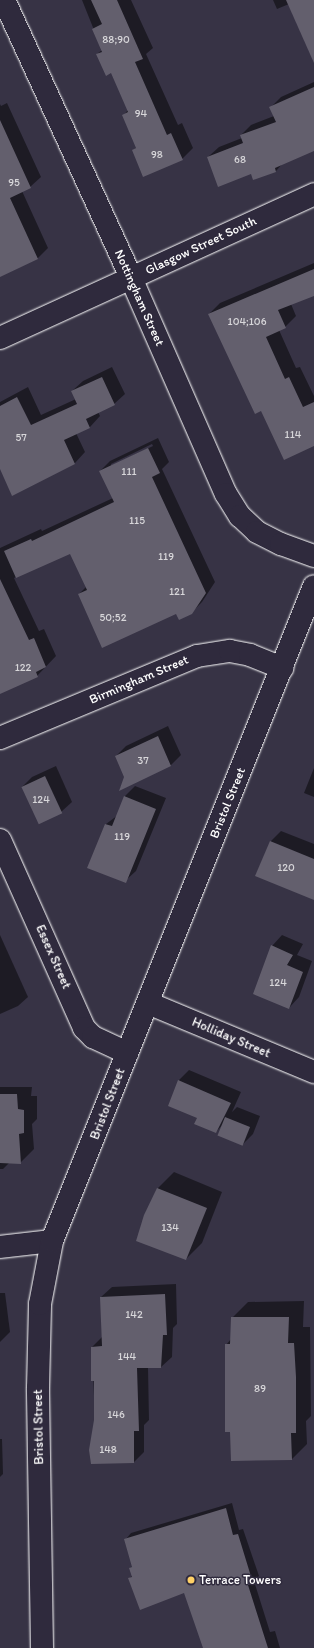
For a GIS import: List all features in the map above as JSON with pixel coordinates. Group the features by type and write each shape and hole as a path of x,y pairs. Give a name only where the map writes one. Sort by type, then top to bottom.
{"street":[{"name":"Nottingham Street","path":"4,0 130,278 207,454 234,509 247,524 257,532 281,544 314,556"},
{"name":"Glasgow Street South","path":"0,338 314,194"},
{"name":"Bristol Street","path":"42,1648 38,1388 40,1304 52,1241 314,586"},
{"name":"Birmingham Street","path":"0,738 197,656 230,651 250,655 282,668"},
{"name":"Essex Street","path":"0,840 84,1028 93,1037 128,1053"},
{"name":"Holliday Street","path":"148,1003 314,1072"},
{"path":"0,1247 52,1241"}],"building":[{"path":"91,0 117,0 143,59 135,62 167,135 171,133 183,160 143,177 132,150 136,148 122,115 128,112 111,73 106,76 96,54 102,52 92,29 102,24"},
{"path":"286,0 314,0 314,63"},
{"path":"314,87 314,151 275,168 276,172 253,180 251,174 218,187 207,157 243,143 240,135 276,122 269,107"},
{"path":"0,120 31,188 10,198 38,259 0,277"},
{"path":"314,269 314,296 278,310 286,328 266,337 285,379 289,377 303,407 314,402 314,446 284,460 261,411 255,414 208,314"},
{"path":"102,377 115,405 86,419 90,428 64,440 75,464 12,496 0,469 0,406 17,397 31,425 77,404 71,391"},
{"path":"148,448 160,473 152,477 206,593 192,614 179,620 176,614 102,648 78,594 87,590 70,554 16,578 4,551 31,539 32,541 114,502 99,471"},
{"path":"0,579 29,640 34,638 46,667 36,672 38,677 0,694"},
{"path":"158,736 171,766 119,791 124,777 115,756"},
{"path":"45,776 62,813 39,824 21,787"},
{"path":"124,796 156,809 126,883 87,868 105,824 112,826"},
{"path":"270,841 314,859 314,900 255,876"},
{"path":"271,945 293,955 287,965 303,972 289,1009 253,994"},
{"path":"178,1080 231,1103 216,1133 194,1124 197,1118 168,1106"},
{"path":"0,1094 17,1094 18,1109 24,1110 24,1133 19,1134 21,1164 0,1163"},
{"path":"225,1117 250,1127 243,1146 218,1136"},
{"path":"157,1188 207,1208 186,1260 136,1241 144,1215"},
{"path":"165,1294 167,1335 163,1335 161,1368 137,1368 139,1431 134,1431 134,1463 91,1464 89,1450 94,1420 94,1381 91,1381 91,1347 102,1346 100,1297"},
{"path":"231,1317 289,1317 288,1343 294,1343 296,1377 296,1433 291,1433 292,1460 231,1461 230,1432 225,1432 225,1344 230,1344"},
{"name":"Terrace Towers","path":"226,1508 233,1535 238,1534 253,1583 248,1585 268,1648 203,1648 184,1593 140,1610 128,1578 132,1577 129,1568 132,1567 124,1539"}],"place":[{"name":"Terrace Towers","path":"191,1580"}]}
